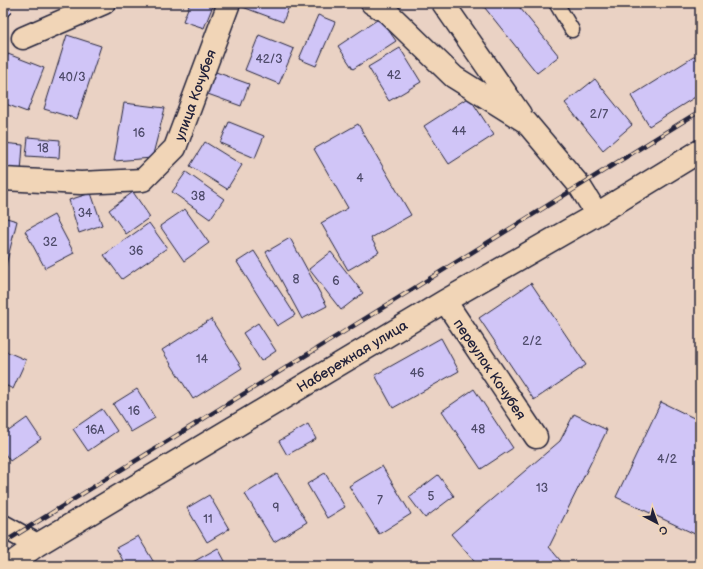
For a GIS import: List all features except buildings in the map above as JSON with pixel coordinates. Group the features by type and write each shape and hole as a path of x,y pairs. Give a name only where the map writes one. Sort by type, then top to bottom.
{"street":[{"path":"23,38 104,3"},
{"name":"улица Кочубея","path":"3,179 81,183 143,180 175,148 229,3"},
{"path":"372,3 387,12 454,77 526,122"},
{"path":"443,3 526,122 579,185 597,214"},
{"name":"Набережная улица","path":"8,566 37,544 445,301 597,214 700,151"},
{"name":"переулок Кочубея","path":"445,301 536,437"},
{"path":"3,526 37,544"}],"lane":[{"path":"556,3 572,30"}],"railway":[{"path":"3,543 700,111"}]}
